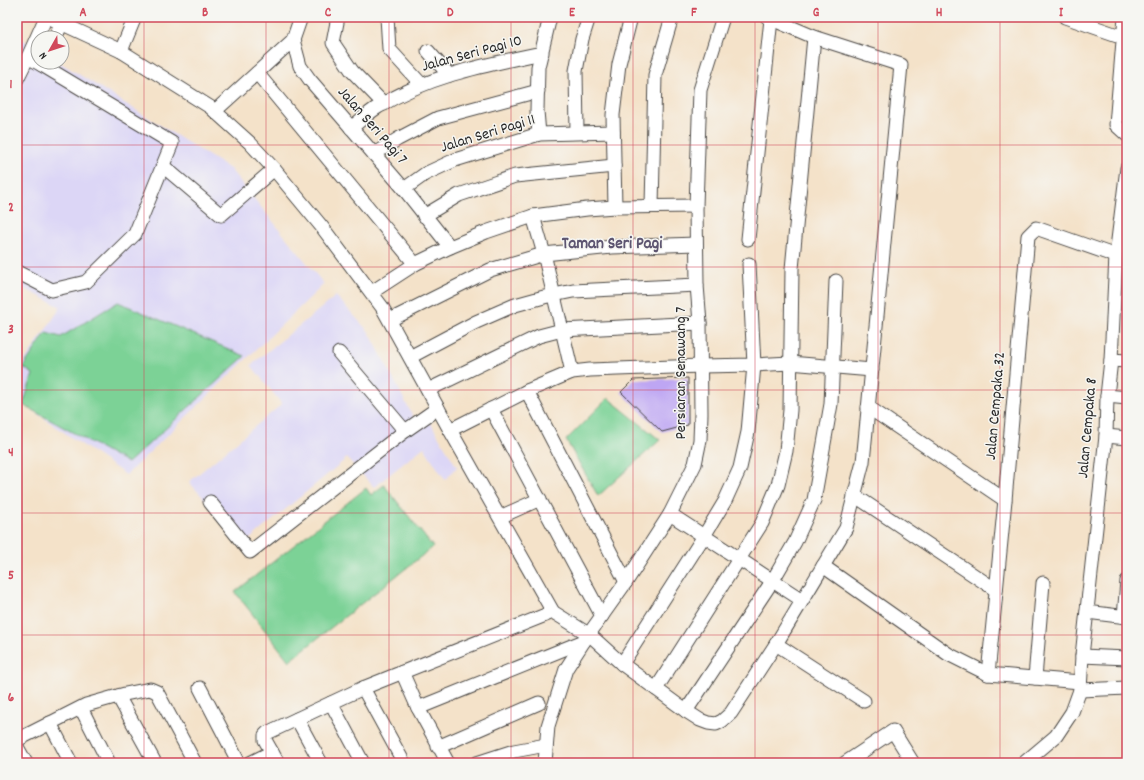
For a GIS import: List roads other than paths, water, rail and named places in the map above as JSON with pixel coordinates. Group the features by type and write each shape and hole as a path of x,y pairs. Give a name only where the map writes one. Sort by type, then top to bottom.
{"street":[{"path":"17,79 47,17 121,51 215,111 250,143 322,227 372,292 390,320 450,430 553,612 686,712 708,723 716,724 731,713 776,644 846,528 863,462 901,65 814,37 769,18 748,239"},
{"path":"121,51 134,17"},
{"path":"215,111 293,40 300,17"},
{"path":"338,17 333,44 352,71 384,104"},
{"path":"539,134 537,111 538,67 550,17"},
{"path":"577,132 576,71 588,17"},
{"path":"614,207 613,114 619,64 631,17"},
{"path":"652,206 655,75 672,17"},
{"name":"Persiaran Senawang 7","path":"545,763 548,726 566,670 670,514 694,464 700,440 701,366 697,285 696,206 700,90 723,17"},
{"path":"1065,17 1123,37"},
{"path":"1126,17 1116,125 1127,135"},
{"path":"385,18 389,49 421,84"},
{"path":"59,30 62,23"},
{"path":"656,689 762,523 778,486 786,451 790,410 792,269 814,37"},
{"name":"Jalan Seri Pagi 7","path":"293,40 300,66 310,80 404,189 450,247"},
{"path":"428,51 449,75"},
{"name":"Jalan Seri Pagi 10","path":"351,128 377,107 421,84 470,68 542,53"},
{"path":"17,272 52,290 86,282 135,234 172,143 53,70"},
{"path":"257,73 415,264"},
{"path":"374,154 398,139 438,118 538,91"},
{"name":"Jalan Seri Pagi 11","path":"404,189 426,174 455,160 539,134 613,132"},
{"path":"163,166 221,215 274,170"},
{"path":"424,216 459,196 515,176 614,166"},
{"name":"Jalan Cempaka 8","path":"1024,763 1056,736 1072,712 1080,686 1106,436 1127,168"},
{"path":"372,292 415,264 450,247 486,232 533,216 614,207 696,206"},
{"path":"533,216 544,254 572,372"},
{"name":"Jalan Cempaka 32","path":"988,674 1028,236 1036,228 1120,254"},
{"path":"390,320 490,270 544,254 612,247 696,244"},
{"path":"622,664 704,536 725,501 740,468 748,432 754,365 749,264"},
{"path":"686,712 773,580 796,542 814,500 831,404 836,281"},
{"path":"410,357 476,322 515,305 553,295 573,291 697,285"},
{"path":"428,390 539,336 562,330 700,323"},
{"path":"339,353 405,431"},
{"path":"1112,360 1127,362"},
{"path":"450,430 527,391 572,372 590,370 790,363 872,370"},
{"path":"527,391 626,582"},
{"path":"1108,396 1127,398"},
{"path":"868,407 1005,500"},
{"path":"210,502 250,552 405,431 438,408"},
{"path":"491,409 602,616"},
{"path":"1106,436 1127,438"},
{"path":"854,494 996,590"},
{"path":"500,517 540,499"},
{"path":"670,514 802,600"},
{"path":"822,566 948,654 988,674 1035,678 1080,686 1127,688"},
{"path":"1087,612 1126,617 1127,580"},
{"path":"1035,678 1042,583"},
{"path":"250,763 275,758 265,740 265,735 267,733 363,688 553,612"},
{"path":"418,708 587,638"},
{"path":"776,644 864,701"},
{"path":"1082,656 1127,658"},
{"path":"402,672 418,708 448,763"},
{"path":"200,688 239,763"},
{"path":"363,688 404,763"},
{"path":"17,740 81,708 118,696 150,689 157,692 195,763"},
{"path":"118,696 155,763"},
{"path":"331,703 363,763"},
{"path":"438,747 538,703"},
{"path":"81,708 109,763"},
{"path":"298,719 321,763"},
{"path":"50,723 71,763"},
{"path":"845,763 893,731 913,763"},
{"path":"477,763 514,751 546,745"},
{"path":"17,747 26,763"}],"district":[{"name":"Taman Seri Pagi","path":"612,245"}]}
